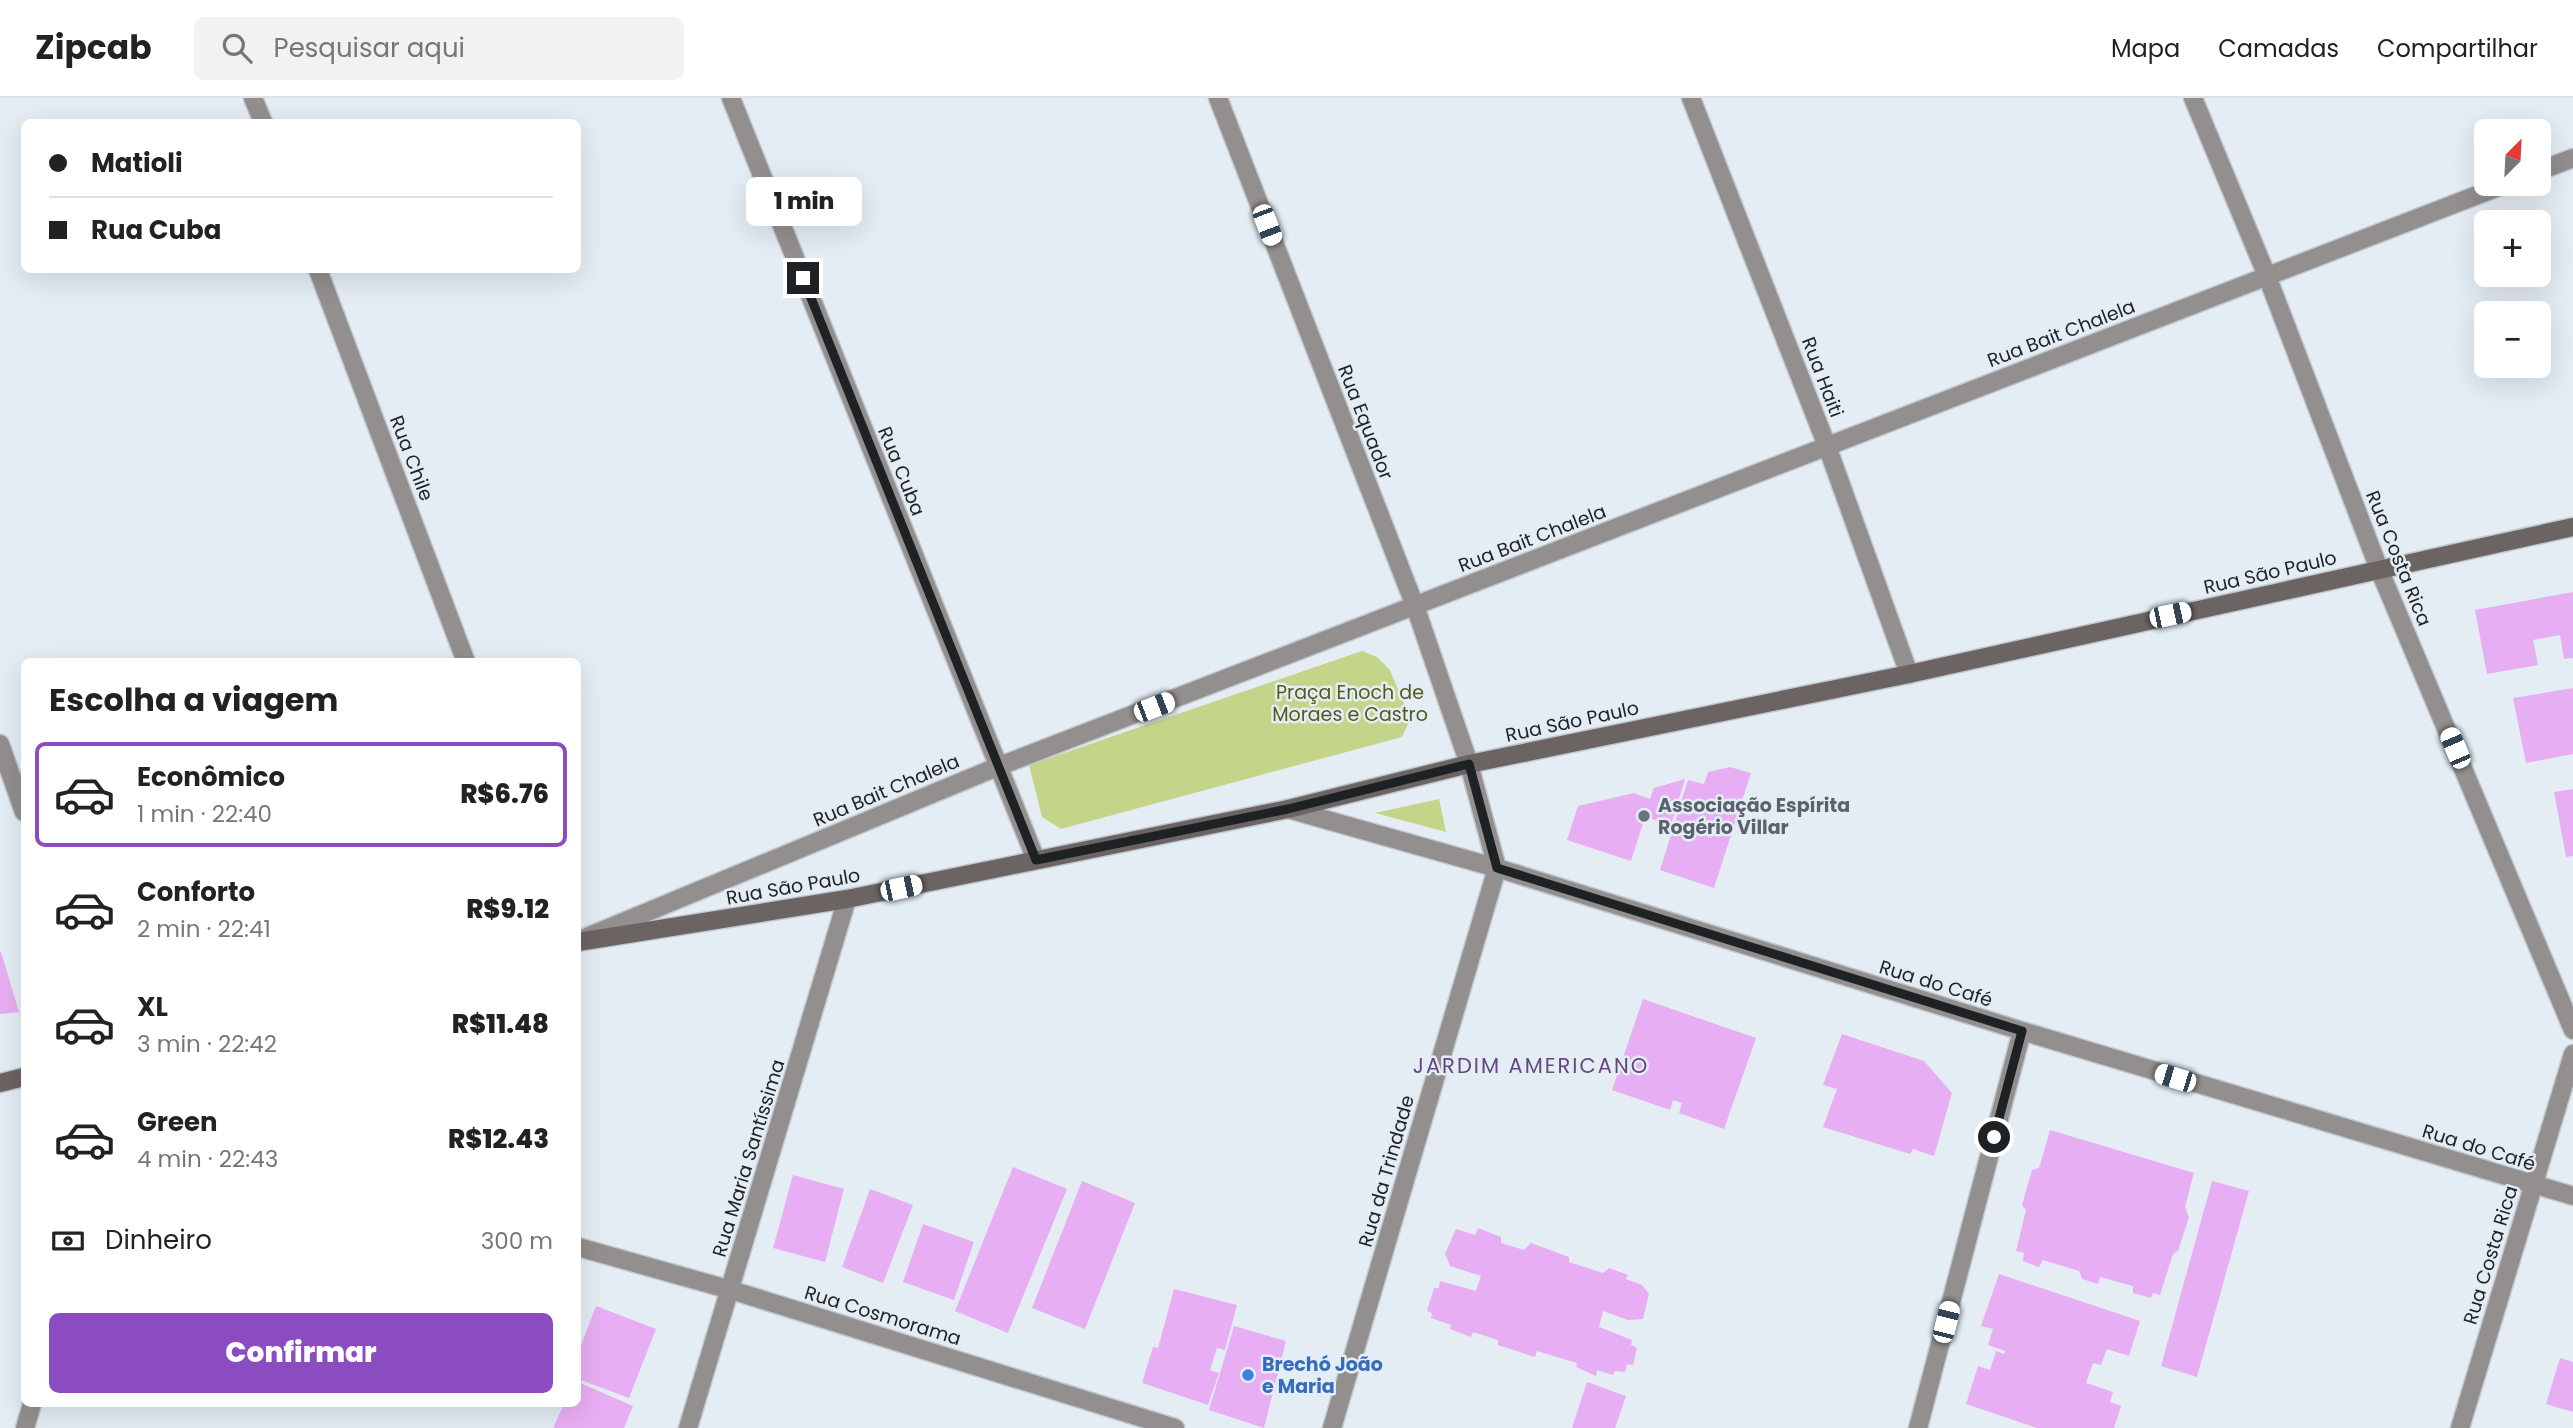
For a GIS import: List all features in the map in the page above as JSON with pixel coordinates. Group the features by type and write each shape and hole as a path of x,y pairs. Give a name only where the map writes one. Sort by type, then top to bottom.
{"main road":[{"name":"Rua São Paulo","path":"581,942 848,899 1288,809 1469,764 1909,674 2573,527"},
{"path":"0,1085 21,1078"},
{"path":"0,1085 21,1090"}],"street":[{"path":"253,98 262,119"},
{"name":"Rua Cuba","path":"731,98 1036,860"},
{"name":"Rua Equador","path":"1218,98 1415,606 1469,764"},
{"name":"Rua Haiti","path":"1691,98 1827,446 1909,674"},
{"name":"Rua Costa Rica","path":"2193,98 2267,276 2379,569 2573,1030"},
{"path":"2552,166 2573,158"},
{"name":"Rua Bait Chalela","path":"581,941 997,767 2475,196"},
{"name":"Rua Chile","path":"319,273 464,658"},
{"path":"0,744 21,804"},
{"path":"1469,764 1497,868"},
{"name":"Rua do Café","path":"1288,809 1497,868 2022,1031 2532,1186 2573,1196"},
{"name":"Rua da Trindade","path":"1332,1428 1497,868"},
{"name":"Rua Maria Santíssima","path":"688,1428 848,899"},
{"path":"1918,1428 2022,1031"},
{"name":"Rua Costa Rica","path":"2460,1428 2573,1054"},
{"name":"Rua Cosmorama","path":"581,1248 731,1290 1175,1428"},
{"path":"25,1428 31,1407"}],"green space":[{"name":"Praça Enoch de Moraes e Castro","path":"1362,651 1377,657 1390,670 1405,706 1408,724 1402,737 1061,829 1042,817 1029,765"},
{"path":"1439,799 1446,832 1375,813"}],"building":[{"path":"2573,592 2573,658 2564,659 2560,635 2533,640 2538,665 2487,674 2475,610"},
{"path":"2573,688 2573,754 2526,763 2513,698"},
{"path":"1730,767 1751,773 1714,888 1660,870 1688,780 1704,784 1708,772"},
{"path":"1685,779 1671,825 1645,817 1631,861 1567,840 1578,806 1634,793 1650,799 1654,788"},
{"path":"2573,789 2573,856 2566,857 2554,792"},
{"path":"1,952 19,1012 0,1014"},
{"path":"1643,999 1756,1038 1724,1129 1679,1113 1682,1103 1673,1100 1670,1110 1612,1090"},
{"path":"1842,1034 1924,1061 1952,1093 1934,1156 1913,1149 1910,1154 1823,1127 1837,1089 1823,1085"},
{"path":"2050,1130 2194,1173 2185,1207 2189,1217 2178,1251 2173,1254 2160,1295 2153,1293 2151,1298 2133,1293 2133,1286 2100,1277 2098,1284 2082,1279 2079,1271 2043,1260 2039,1267 2023,1261 2024,1253 2016,1251 2026,1210 2022,1205 2032,1170 2039,1168"},
{"path":"1013,1167 1067,1189 1008,1333 955,1311"},
{"path":"793,1175 844,1189 825,1262 773,1248"},
{"path":"1082,1181 1135,1203 1085,1329 1032,1308"},
{"path":"2212,1181 2249,1191 2197,1377 2161,1366"},
{"path":"870,1189 913,1205 883,1283 842,1267"},
{"path":"923,1224 974,1242 954,1300 903,1282"},
{"path":"1478,1228 1501,1237 1501,1243 1524,1250 1531,1243 1569,1257 1569,1262 1603,1273 1609,1268 1628,1275 1626,1279 1642,1285 1649,1294 1643,1319 1628,1320 1603,1311 1599,1327 1632,1340 1631,1345 1637,1348 1633,1365 1627,1364 1625,1372 1615,1371 1613,1375 1597,1370 1596,1376 1576,1367 1577,1363 1537,1351 1535,1357 1498,1345 1498,1340 1473,1332 1471,1337 1450,1329 1451,1325 1431,1318 1432,1313 1427,1311 1434,1288 1439,1288 1440,1281 1476,1291 1481,1276 1450,1266 1445,1254 1456,1229 1475,1235"},
{"path":"1999,1274 2140,1321 2129,1356 2107,1349 2101,1365 2093,1363 2086,1383 2113,1392 2110,1402 2121,1406 2114,1428 2037,1428 1966,1404 1978,1366 1990,1370 1996,1351 2004,1354 2005,1351 1988,1345 1993,1329 1981,1326"},
{"path":"1174,1289 1237,1305 1225,1350 1217,1348 1210,1370 1219,1373 1208,1405 1142,1383 1153,1347 1158,1348"},
{"path":"596,1306 656,1329 629,1398 581,1380 581,1345"},
{"name":"Brechó João e Maria","path":"1234,1326 1286,1341 1264,1428 1209,1410"},
{"path":"2560,1358 2573,1362 2573,1412 2546,1404"},
{"path":"1587,1382 1626,1396 1615,1428 1572,1428"},
{"path":"581,1383 633,1406 624,1428 553,1428 563,1407 581,1407"}],"place":[{"name":"Associação Espírita Rogério Villar","path":"1644,816"},
{"name":"Brechó João e Maria","path":"1248,1375"}],"district":[{"name":"JARDIM AMERICANO","path":"1531,1066"}],"route":[{"path":"803,278 1036,860 1288,809 1469,764 1497,868 2022,1031 1994,1137"}]}
